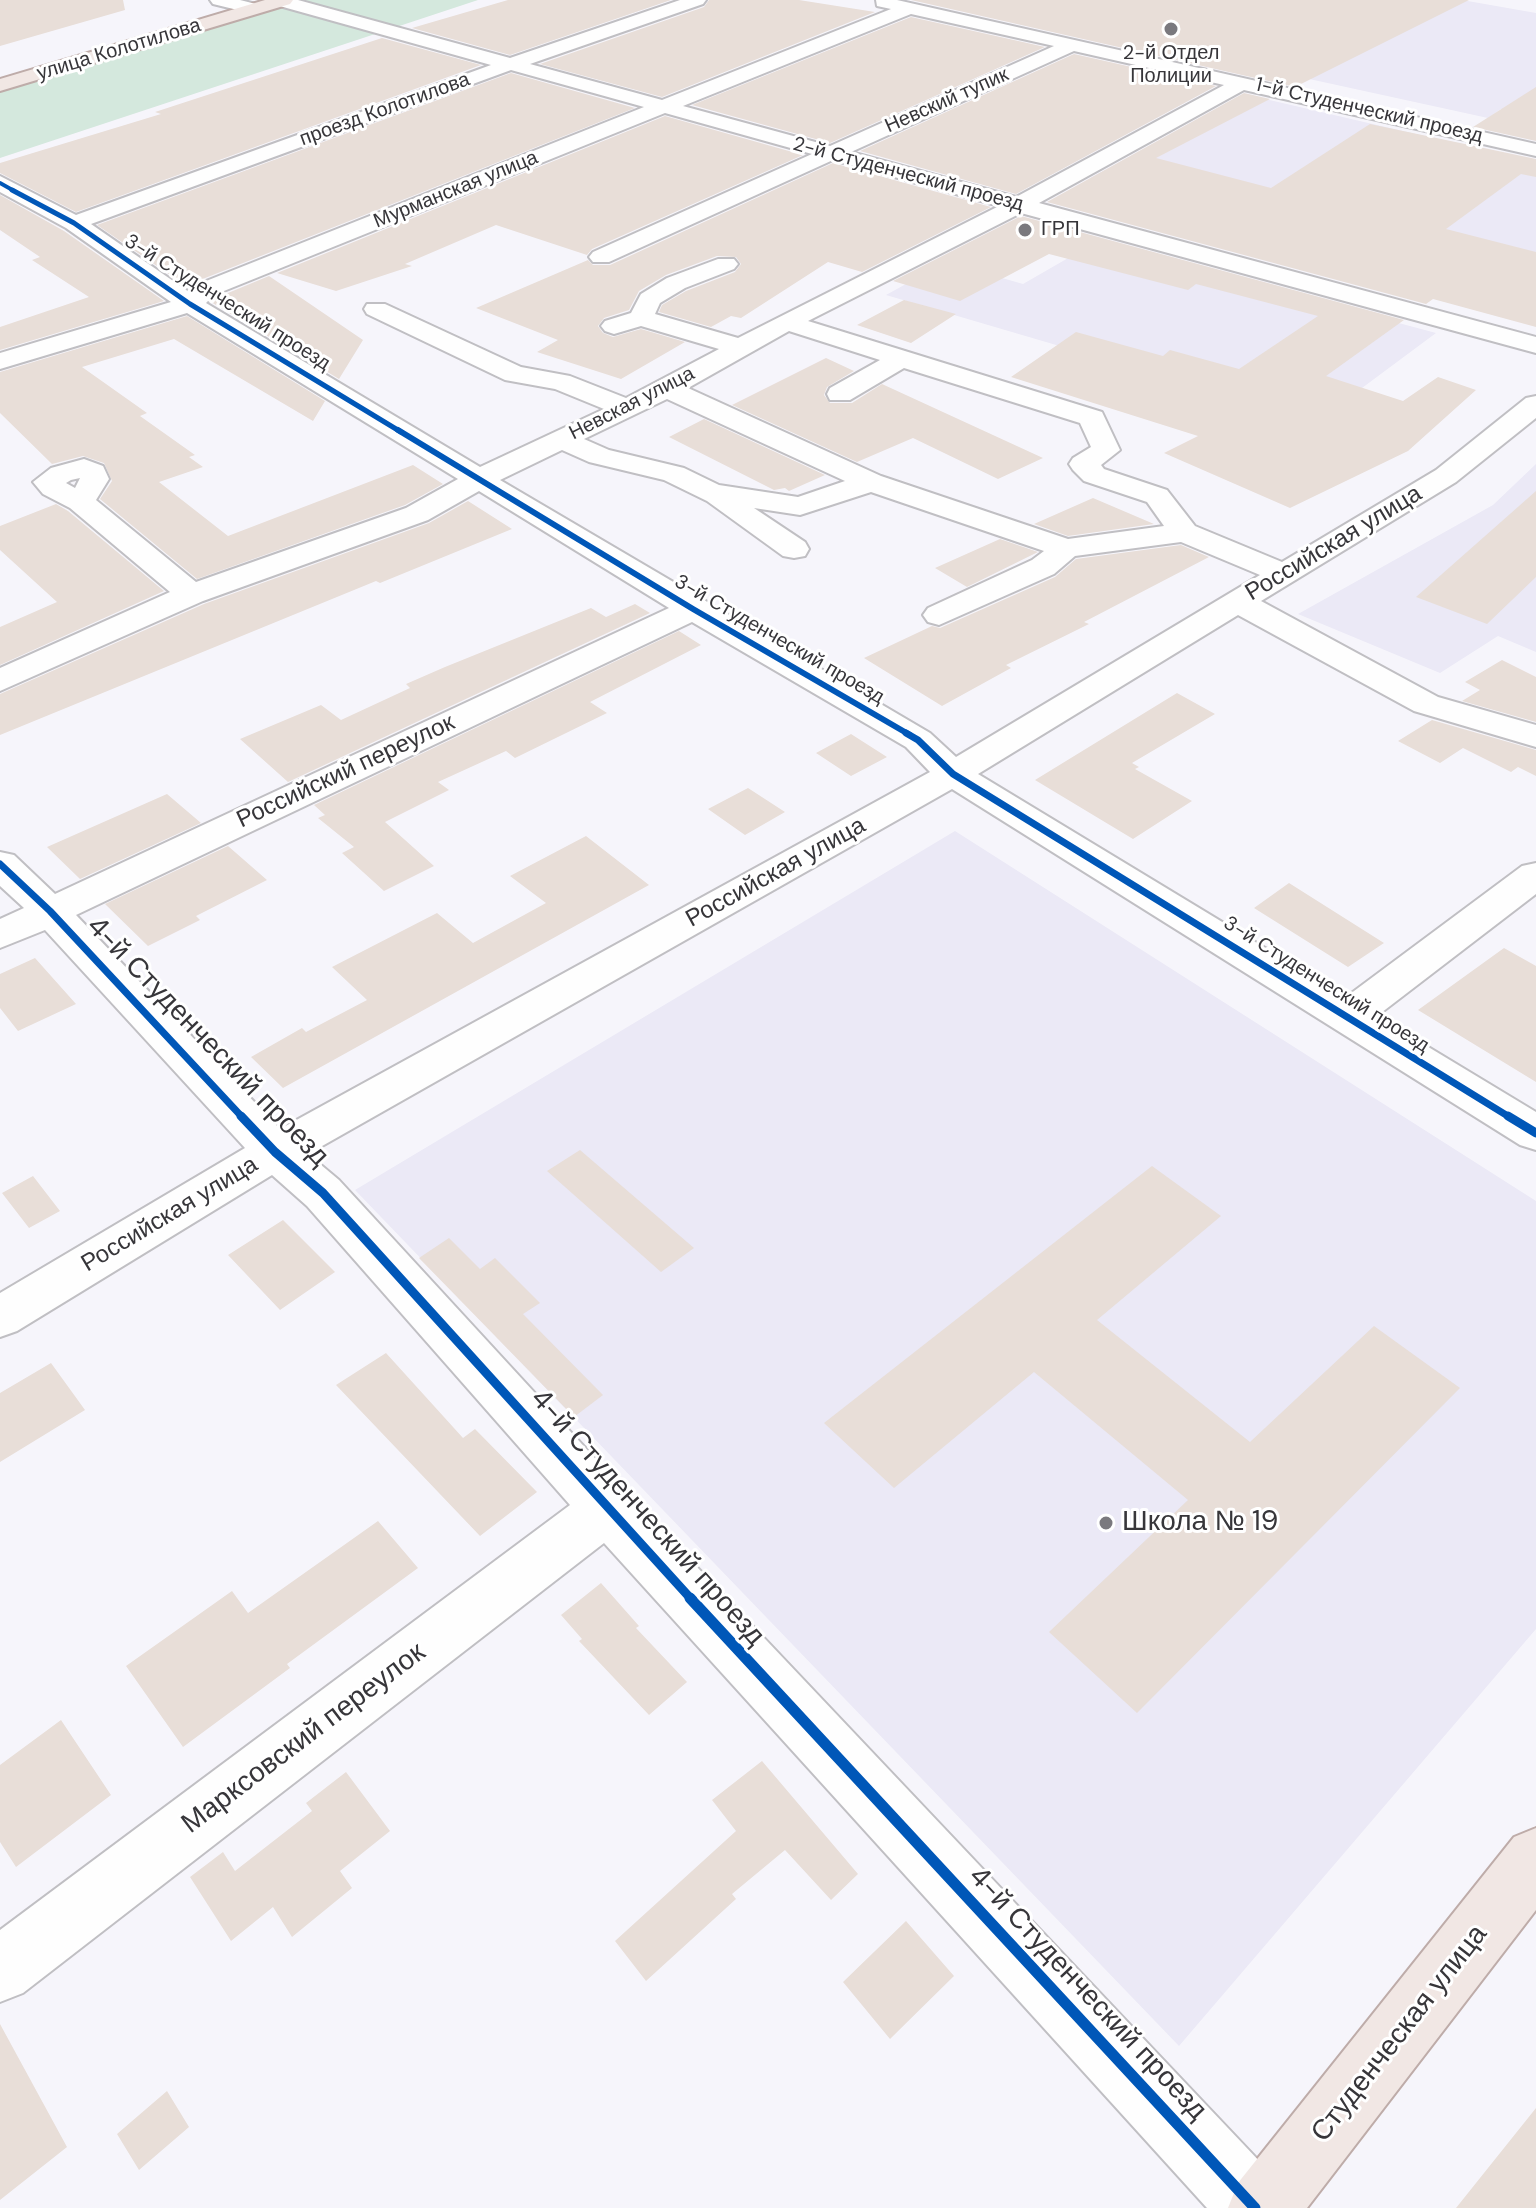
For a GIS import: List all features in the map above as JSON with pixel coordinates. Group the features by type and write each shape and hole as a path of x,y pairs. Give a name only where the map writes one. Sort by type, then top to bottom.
{"main road":[{"name":"улица Колотилова","path":"0,71 237,3 283,0"},
{"name":"улица Колотилова","path":"0,85 237,3"},
{"name":"Студенческая улица","path":"1263,2208 1536,1859"}],"street":[{"name":"2-й Студенческий проезд","path":"283,0 830,154 1536,345"},
{"name":"проезд Колотилова","path":"74,223 511,64 697,0"},
{"name":"1-й Студенческий проезд","path":"874,0 1536,150"},
{"name":"Мурманская улица","path":"0,361 190,304 205,290 910,8"},
{"name":"Невский тупик","path":"601,257 1074,44"},
{"name":"Невская улица","path":"0,681 192,594 417,514 481,478 667,389 786,322 1019,205 1244,82"},
{"name":"3-й Студенческий проезд","path":"0,183 74,223 190,304 693,609 918,740 953,774 1536,1133"},
{"path":"641,318 650,299 676,283 726,264"},
{"path":"376,309 514,374 561,382 627,408"},
{"path":"614,326 641,318 741,347"},
{"path":"786,322 1092,418 1106,450 1083,464 1094,475 1157,496 1184,532 1284,574"},
{"path":"840,394 900,359"},
{"path":"667,389 871,482 1066,548 1184,532"},
{"name":"Российская улица","path":"0,1317 275,1152 953,774 1446,476 1536,404"},
{"path":"563,440 599,456 674,474 712,493 794,549"},
{"path":"712,493 800,506 871,482"},
{"path":"80,502 192,594"},
{"path":"939,615 1043,567 1066,548"},
{"path":"1238,602 1426,704 1536,736"},
{"name":"Российский переулок","path":"0,935 693,609"},
{"name":"4-й Студенческий проезд","path":"0,864 50,911 275,1152 323,1193 607,1509 1255,2208"},
{"path":"1347,1017 1536,875"},
{"name":"Марксовский переулок","path":"0,1970 607,1509"}],"shaded area":[{"path":"1462,0 1536,13 1536,117 1501,109 1488,118 1268,70"},
{"path":"1248,95 1536,162 1536,263 1206,209 1090,178"},
{"path":"1096,242 1436,333 1362,388 1131,367 886,295 946,262 1023,284"},
{"path":"1536,464 1536,652 1498,636 1440,673 1298,614 1493,505"},
{"name":"Школа № 19","path":"955,831 1536,1201 1536,1629 1179,2046 355,1190"}],"green space":[{"path":"305,0 478,0 0,158 0,91"}],"building":[{"path":"0,0 123,0 125,10 0,46"},
{"path":"508,0 671,0 510,55 412,28"},
{"path":"709,0 799,0 875,12 662,97 540,64 704,7"},
{"path":"911,0 1469,0 1295,87"},
{"path":"911,17 1045,47 830,143 692,105"},
{"path":"382,38 481,65 76,212 0,173 0,163 161,114 155,112"},
{"path":"1074,54 1216,86 1016,194 860,151"},
{"path":"511,73 635,108 195,282 189,288 97,225"},
{"path":"1536,87 1536,141 1473,127"},
{"path":"1244,93 1270,99 1156,158 1271,188 1370,124 1536,159 1536,177 1521,174 1446,229 1536,252 1536,327 1433,299 1426,304 1047,202"},
{"path":"665,116 803,155 592,249 587,255 496,225 405,264 412,266 336,291 277,273"},
{"path":"833,163 991,207 862,272 828,262 741,318 731,316 711,327 659,312 662,305 686,291 735,272 741,264 736,257 717,256 666,275 639,291 629,310 604,318 598,326 603,333 613,337 641,329 685,342 621,379 537,352 558,340 476,308 588,260 593,265 610,265"},
{"path":"0,195 64,231 164,301 0,350 0,327 89,297 32,260 40,257 0,230"},
{"path":"1021,216 1404,320 1326,376 1403,401 1438,377 1476,390 1408,451 1290,508 1164,453 1198,436 1011,377 1076,332 1163,356 1170,350 1239,369 1318,316 1196,284 1188,290 1049,254 960,301 893,281"},
{"path":"269,276 363,340 339,379 211,302"},
{"path":"904,300 956,314 911,343 857,325"},
{"path":"187,316 325,401 313,421 174,339 82,367 147,413 140,416 195,455 189,457 203,467 159,482 228,536 413,465 443,484 405,505 197,579 100,499 112,481 104,463 83,456 52,464 0,413 0,372"},
{"path":"826,358 854,371 827,387 824,395 830,403 852,403 882,384 1043,458 998,479 913,438 857,462 732,405"},
{"path":"704,419 825,475 789,491 785,488 774,490 669,437"},
{"path":"1536,491 1536,577 1487,624 1416,597"},
{"path":"1093,498 1154,524 1068,536 1034,524"},
{"path":"468,501 512,529 380,583 376,581 0,735 0,694 204,604 429,523"},
{"path":"56,504 164,591 0,665 0,627 57,602 0,550 0,526"},
{"path":"1000,539 1038,552 967,587 935,568"},
{"path":"1181,545 1209,557 1084,622 1089,624 1006,665 1011,668 942,706 864,658 932,626 940,628 1055,577 1076,559"},
{"path":"635,604 650,613 288,782 240,739 321,705 341,720 410,688 406,684 591,608 606,617"},
{"path":"679,631 701,645 590,702 607,713 515,758 506,751 438,782 449,790 385,822 434,866 384,891 342,853 354,847 318,818 325,815 314,805"},
{"path":"1502,660 1536,677 1536,722 1462,701 1480,690 1465,682"},
{"path":"1177,693 1215,714 1132,763 1139,767 1135,769 1192,801 1133,839 1035,780"},
{"path":"1432,720 1536,750 1536,776 1518,767 1511,772 1463,748 1440,763 1398,741"},
{"path":"851,734 887,757 851,776 816,753"},
{"path":"748,788 785,812 745,835 708,809"},
{"path":"167,794 201,823 80,879 47,847"},
{"path":"586,836 649,885 283,1088 251,1057 302,1028 306,1032 367,1000 332,967 437,913 473,943 546,903 510,876"},
{"path":"228,846 267,880 196,916 200,920 148,946 105,904"},
{"path":"1289,883 1384,943 1348,967 1254,908"},
{"path":"1504,948 1536,966 1536,1082 1418,1010"},
{"path":"35,958 76,1004 18,1031 0,1008 0,974"},
{"path":"580,1150 694,1248 661,1272 547,1171"},
{"path":"1152,1166 1221,1216 1097,1320 1250,1442 1374,1326 1460,1388 1137,1713 1049,1632 1188,1500 1034,1372 894,1488 824,1423"},
{"path":"33,1176 60,1211 29,1228 2,1193"},
{"path":"283,1220 335,1272 280,1310 228,1255"},
{"path":"449,1238 480,1269 495,1258 540,1303 523,1314 603,1395 574,1417 419,1258"},
{"path":"386,1353 463,1438 475,1429 537,1492 480,1536 336,1385"},
{"path":"51,1363 85,1410 0,1462 0,1393"},
{"path":"378,1521 418,1568 287,1664 290,1668 183,1747 126,1666 232,1591 248,1613"},
{"path":"601,1583 639,1626 636,1628 687,1682 649,1715 579,1641 582,1639 561,1615"},
{"path":"61,1720 111,1795 16,1867 0,1842 0,1765"},
{"path":"762,1761 858,1874 831,1900 785,1850 732,1894 736,1899 646,1981 615,1941 736,1831 712,1800"},
{"path":"346,1772 390,1831 340,1871 352,1888 292,1937 273,1907 231,1941 190,1877 223,1852 235,1871 312,1811 306,1803"},
{"path":"906,1921 954,1976 890,2039 843,1982"},
{"path":"0,2024 67,2147 0,2200"},
{"path":"167,2091 189,2127 139,2170 117,2134"},
{"path":"1536,2108 1536,2208 1456,2208"}],"cycle path":[{"path":"0,183 74,223 190,304 693,609 918,740 953,774 1536,1133"},
{"path":"0,864 50,911 275,1152 323,1193 607,1509 1255,2208"}],"place":[{"name":"2-й Отдел Полиции","path":"1171,29"},
{"name":"ГРП","path":"1025,230"},
{"name":"Школа № 19","path":"1106,1523"}]}
